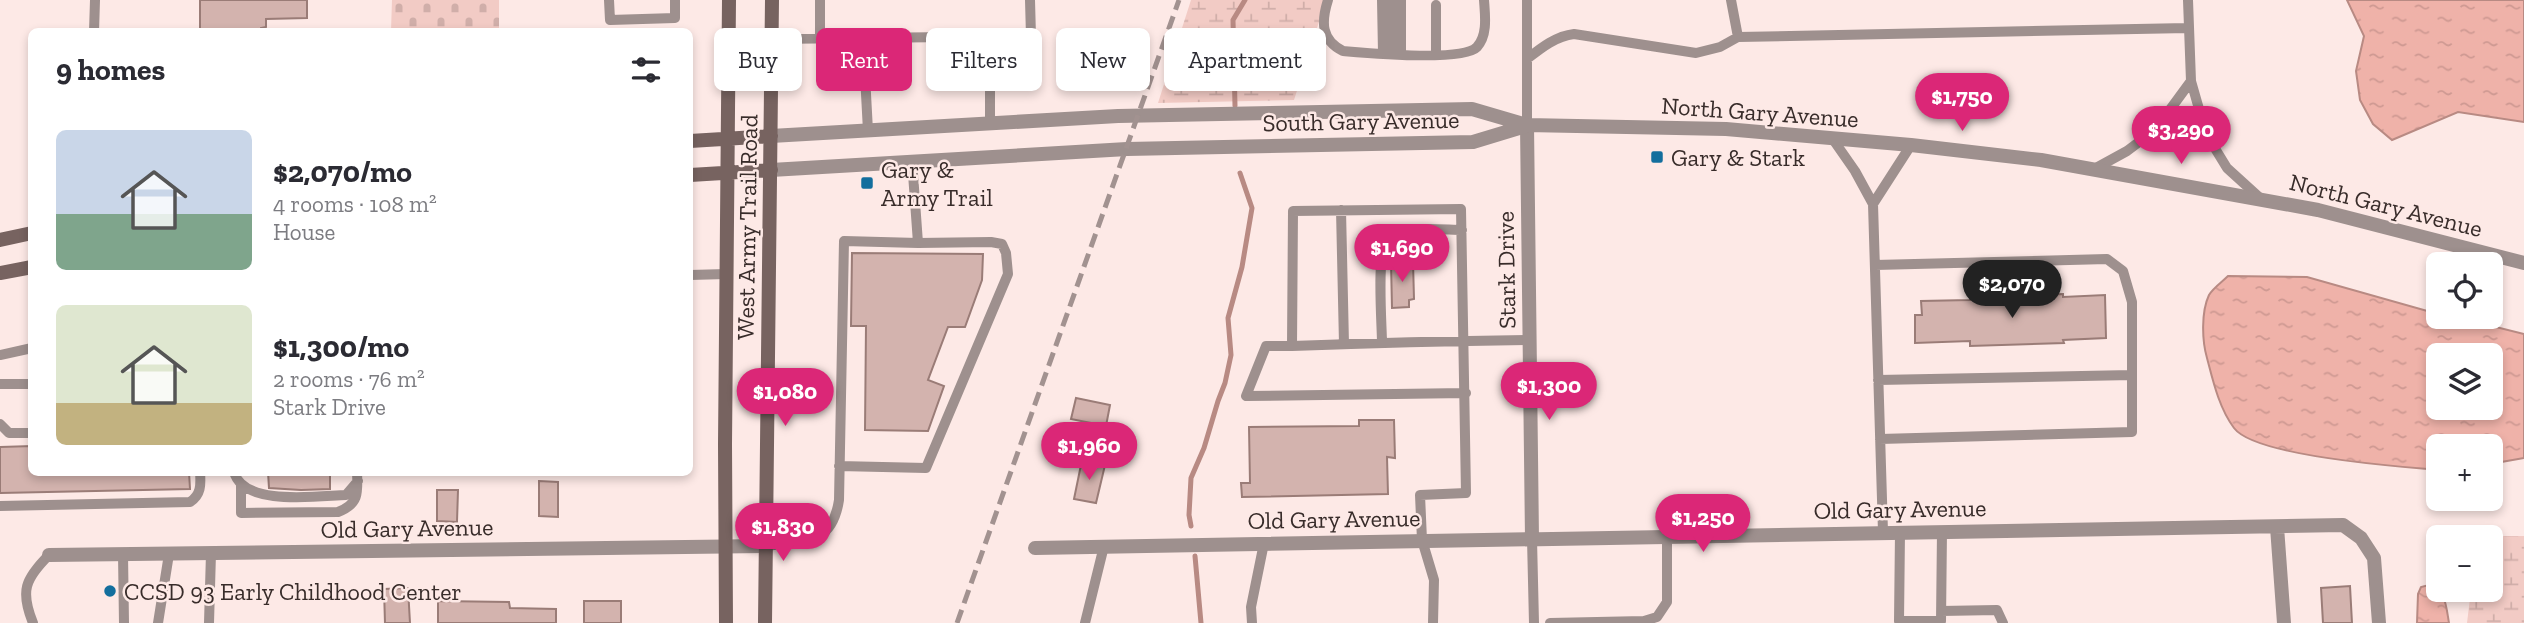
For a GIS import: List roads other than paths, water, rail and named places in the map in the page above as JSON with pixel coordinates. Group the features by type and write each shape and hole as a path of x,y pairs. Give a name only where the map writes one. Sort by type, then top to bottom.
{"main road":[{"name":"West Army Trail Road","path":"726,623 729,0"},
{"name":"West Army Trail Road","path":"771,28 772,0"},
{"name":"West Army Trail Road","path":"765,623 771,91"},
{"name":"South Gary Avenue","path":"693,141 771,135"},
{"name":"South Gary Avenue","path":"693,175 771,170"},
{"path":"0,240 28,234"},
{"path":"0,273 28,268"}],"street":[{"name":"South Gary Avenue","path":"771,135 1129,116 1472,109 1527,125"},
{"name":"South Gary Avenue","path":"771,170 1140,149 1473,142 1527,125"},
{"name":"North Gary Avenue","path":"1527,125 1726,129 1911,145 2096,168 2260,198 2371,222 2524,263"},
{"name":"Stark Drive","path":"1527,125 1532,539"},
{"name":"Old Gary Avenue","path":"1035,548 2343,525 2361,538 2374,558 2379,623"},
{"path":"2277,527 2284,623"},
{"name":"Old Gary Avenue","path":"49,555 766,547"}],"lane":[{"path":"94,28 95,0"},
{"path":"609,0 610,20 674,18 675,0"},
{"path":"820,0 820,28"},
{"path":"1030,0 1031,28"},
{"path":"1328,0 1324,18 1327,40 1332,46 1343,51 1440,55 1461,55 1474,50 1480,43 1484,34 1485,0"},
{"path":"1382,0 1392,54"},
{"path":"1391,0 1392,54"},
{"path":"1392,54 1401,0"},
{"path":"1527,0 1527,125"},
{"path":"1731,0 1738,37"},
{"path":"2188,0 2191,81 2208,137 2227,168 2260,198"},
{"path":"1436,5 1440,55"},
{"path":"1527,59 1546,44 1574,34 1696,53 1709,51 1738,37 2188,28"},
{"path":"2096,168 2127,151 2155,130 2191,81"},
{"path":"866,91 868,131"},
{"path":"990,91 990,123"},
{"path":"1832,138 1873,204 1883,532"},
{"path":"1873,204 1911,145"},
{"path":"912,160 918,243"},
{"path":"1293,346 1293,211 1461,209 1466,493 1420,495 1422,540 1434,580 1433,623"},
{"path":"1341,210 1344,344"},
{"path":"1382,343 1381,265 1387,239 1398,232 1412,229 1462,230"},
{"path":"766,547 822,535 832,526 839,500 839,466 844,241 1002,244 1006,253 1008,274 926,468 839,466"},
{"path":"1875,265 2108,259 2123,271 2132,302 2132,432 1880,439"},
{"path":"693,275 726,274"},
{"path":"1466,393 1246,396 1266,346 1530,340"},
{"path":"0,355 28,349"},
{"path":"1878,380 2132,375"},
{"path":"0,384 28,384"},
{"path":"0,424 9,433 28,433"},
{"path":"0,506 190,502 196,498 201,488 200,476"},
{"path":"236,476 241,485 241,513 338,512 349,508 356,498 358,477"},
{"path":"241,485 265,496 346,495 358,477"},
{"path":"1900,531 1899,621 1997,610 2003,623"},
{"path":"1941,618 1942,531"},
{"path":"1550,623 1644,621 1657,617 1667,602 1667,537"},
{"path":"1532,539 1535,623"},
{"path":"1252,623 1251,607 1264,543"},
{"path":"1085,623 1104,546"},
{"path":"209,623 211,553"},
{"path":"124,554 124,623"},
{"path":"158,623 169,554"},
{"path":"33,623 24,598 34,570 49,555"}],"water":[{"path":"2347,0 2524,0 2524,122 2458,112 2392,140 2373,124 2360,100 2356,71 2364,36"},
{"path":"2228,276 2307,277 2426,311 2426,329 2503,329 2524,334 2524,458 2503,462 2503,434 2426,434 2426,469 2326,458 2268,446 2247,438 2234,428 2224,412 2207,358 2203,326 2206,302 2211,292"},
{"path":"2426,586 2426,602 2445,602 2449,623 2417,623 2418,594 2421,587"}],"waterway":[{"path":"1235,106 1233,20 1245,0"},
{"path":"1191,526 1191,478 1204,448 1225,383 1231,355 1228,318 1242,267 1252,208 1240,173"},
{"path":"1195,556 1201,623"}],"railway":[{"path":"957,623 1179,0"}],"place":[{"name":"Gary & Stark","path":"1657,157"},
{"name":"Gary & Army Trail","path":"867,183"},
{"name":"CCSD 93 Early Childhood Center","path":"110,591"}]}
